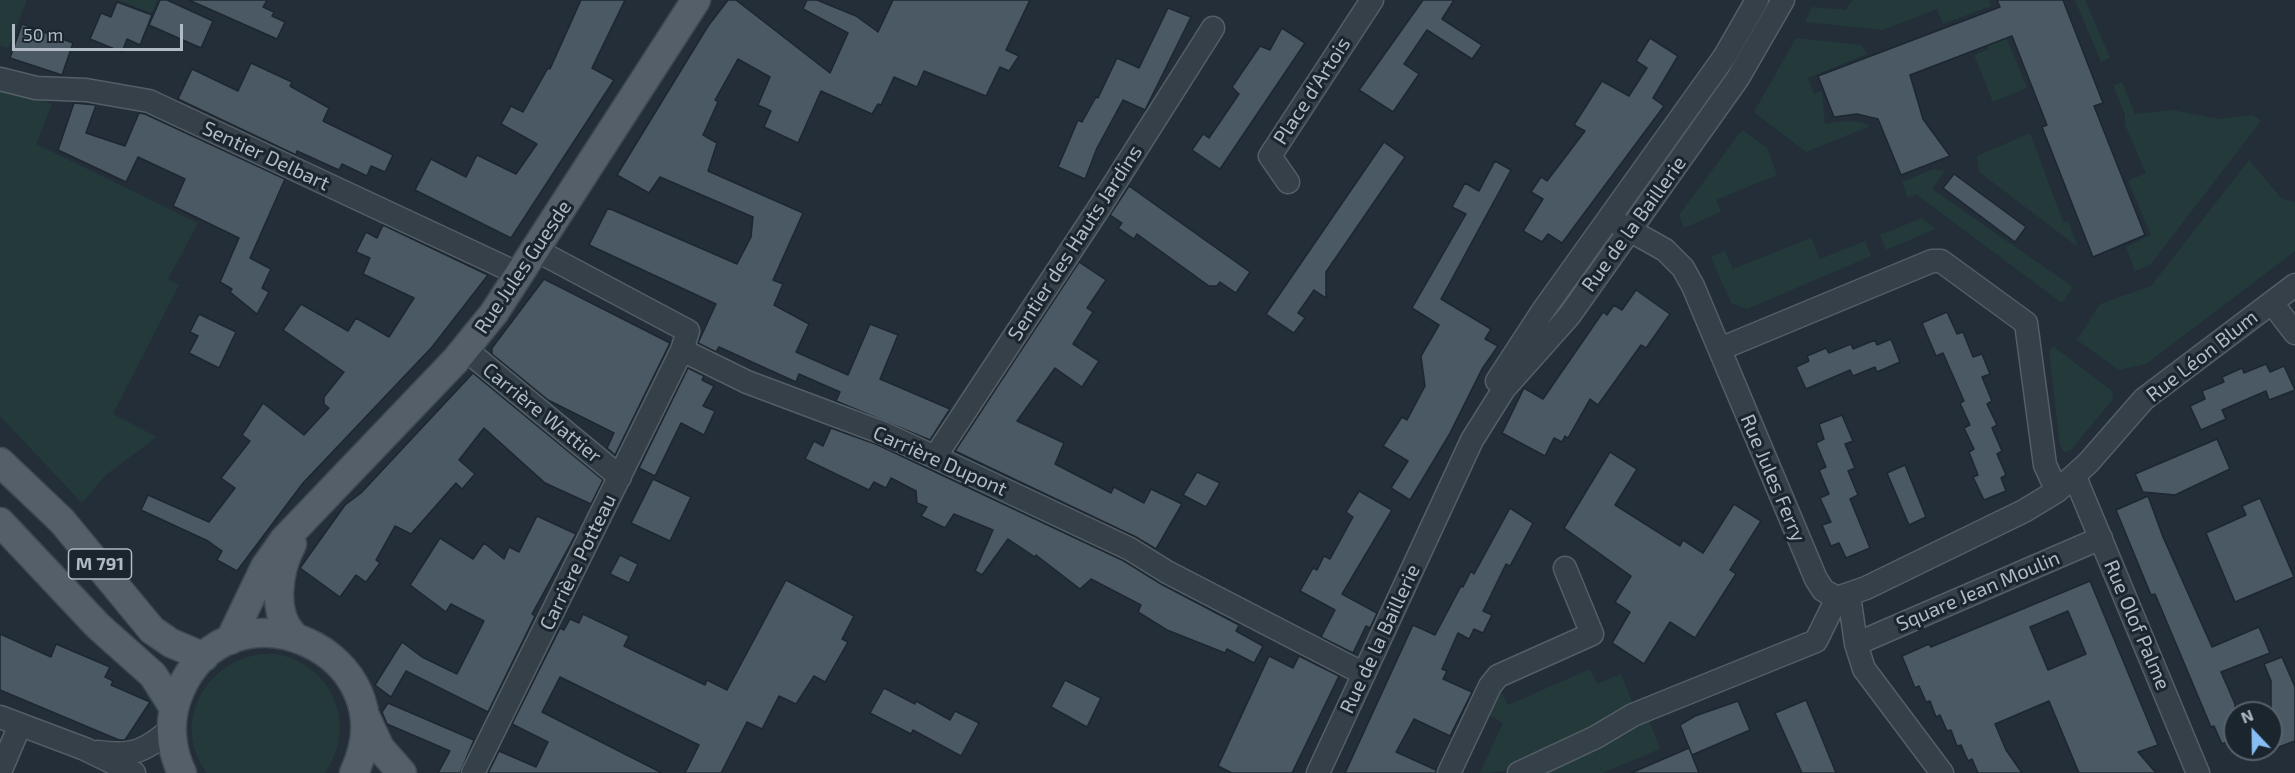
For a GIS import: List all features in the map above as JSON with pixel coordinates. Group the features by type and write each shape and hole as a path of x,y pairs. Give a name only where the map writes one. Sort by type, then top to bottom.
{"main road":[{"name":"Rue Jules Guesde","path":"230,640 265,567 284,540 465,349 520,275 696,0"},
{"name":"M 791","path":"0,462 62,520 152,630 171,643 204,657"},
{"name":"Rue Jules Guesde","path":"294,636 288,629 282,610 282,570 290,547 316,508"},
{"name":"M 791","path":"0,522 98,626 153,675 173,718"},
{"path":"182,773 174,751 173,718 185,680 204,657 230,640 265,632 294,636 316,645 340,664 354,684 364,713 381,748 402,773"},
{"path":"354,773 364,743 364,713"}],"street":[{"name":"Place d'Artois","path":"1288,183 1270,156 1372,0"},
{"name":"Rue de la Baillerie","path":"1318,773 1472,440 1486,402 1513,356 1725,56 1757,0"},
{"name":"Rue de la Baillerie","path":"1472,440 1504,389 1569,316 1738,78 1783,0"},
{"name":"Sentier des Hauts Jardins","path":"935,457 1099,208 1213,28"},
{"name":"Sentier Delbart","path":"0,79 36,88 86,90 149,101 520,275"},
{"name":"Rue Jules Ferry","path":"1609,219 1665,250 1683,268 1720,349 1816,579 1823,590 1843,597"},
{"path":"536,250 688,331 682,350"},
{"path":"1519,773 1596,737 1633,715 1816,640 1843,597 2024,511 2066,484 2045,465 2026,323 1941,261 1932,261 1720,349"},
{"name":"Rue Léon Blum","path":"2066,484 2144,399 2295,285"},
{"path":"2272,303 2295,333"},
{"name":"Carrière Wattier","path":"465,349 620,477"},
{"name":"Carrière Dupont","path":"682,350 747,382 883,433 1130,549 1167,572 1364,674"},
{"name":"Carrière Potteau","path":"473,773 682,350"},
{"name":"Rue Olof Palme","path":"2066,484 2101,538 2198,773"},
{"name":"Square Jean Moulin","path":"1856,644 2101,538"},
{"path":"1449,773 1490,686 1498,676 1592,634 1565,568"},
{"path":"1843,597 1864,669 1942,773"},
{"path":"85,749 121,755 134,752 150,746 173,718"},
{"path":"0,772 10,721 85,749 121,769 134,773"}],"green space":[{"path":"0,0 27,0 8,48 0,45"},
{"path":"118,0 157,0 152,13"},
{"path":"1852,0 1989,0 1991,6 1943,24 1937,9 1883,30 1805,22 1812,7 1846,10"},
{"path":"2075,0 2085,0 2110,58 2101,62"},
{"path":"1996,12 2027,88 1993,102 1974,55 1989,49 1977,19"},
{"path":"1796,38 1861,45 1867,54 1808,78 1814,94 1822,91 1825,124 1842,121 1870,126 1806,152 1754,112"},
{"path":"2122,82 2135,114 2172,110 2219,119 2253,115 2261,121 2150,265 2135,271 2126,247 2151,235 2128,181 2146,173 2125,125 2125,114 2113,86"},
{"path":"0,86 52,104 36,144 198,223 168,279 179,285 113,414 157,437 107,474 82,503 0,416"},
{"path":"1742,130 1767,148 1777,175 1716,200 1721,212 1684,228 1679,215"},
{"path":"2030,133 2063,222 2068,221 2078,247 1979,172 1977,156"},
{"path":"2249,160 2282,199 2295,202 2295,251 2146,364 2119,370 2077,340 2100,304 2151,286"},
{"path":"1933,169 1945,171 1932,189 2073,287 2062,303 1916,194 1908,198 1902,182"},
{"path":"1922,218 1935,229 1886,250 1880,235"},
{"path":"1811,238 1820,259 1865,241 1871,256 1747,309 1731,303 1711,257 1725,251 1733,269"},
{"path":"2053,346 2112,391 2113,399 2070,451 2064,452 2060,446 2049,351"},
{"path":"277,654 313,671 325,684 334,700 339,717 339,736 335,755 325,773 207,773 196,752 192,731 195,710 203,691 216,675 233,663 254,655"},
{"path":"1590,669 1597,684 1621,674 1633,704 1541,759 1501,771 1480,773 1503,723 1489,715 1500,689 1508,705"},
{"path":"1646,713 1660,749 1602,773 1532,773"}],"building":[{"path":"160,0 167,0 213,21 201,48 149,25"},
{"path":"189,0 267,0 263,7 274,12 272,16 285,22 277,39"},
{"path":"581,0 625,0 592,68 614,80 511,238 415,190 431,159 466,177 477,155 516,174 537,144 501,124 511,106 523,112 548,68 550,69"},
{"path":"728,0 736,0 830,73 848,33 803,9 807,0 817,0 856,16 878,32 893,0 1030,0 1006,50 1019,56 1009,71 1000,67 986,96 924,71 917,87 894,77 881,105 878,104 872,114 821,91 798,143 764,127 771,111 758,105 770,77 738,59 715,100 718,102 703,135 717,143 708,171 803,213 773,280 783,284 774,305 809,324 796,352 848,375 870,324 898,335 880,379 950,409 930,440 836,401 840,392 799,374 796,382 719,347 716,352 698,343 716,304 589,245 608,208 737,264 751,237 753,217 660,177 649,193 617,175 708,26"},
{"path":"1423,0 1454,0 1442,19 1482,45 1472,59 1427,30 1404,64 1419,74 1393,112 1359,90"},
{"path":"1997,0 2063,0 2103,103 2094,106 2145,235 2093,257 2042,127 2047,125 2012,36 1910,75 1923,119 1950,156 1901,175 1878,119 1857,114 1834,117 1818,76 2000,7"},
{"path":"117,2 152,15 140,45 127,39 122,52 90,39 101,13 111,17"},
{"path":"1168,8 1191,17 1145,110 1123,100 1097,148 1085,179 1058,167 1078,120 1082,122 1096,97 1098,98 1117,58 1139,68"},
{"path":"22,24 73,43 62,75 10,58"},
{"path":"1282,28 1305,43 1220,169 1192,150 1203,134 1209,138 1239,94 1232,87 1260,46 1270,50"},
{"path":"1650,38 1678,56 1653,98 1664,106 1562,243 1548,234 1542,242 1523,231 1543,199 1531,192 1541,177 1547,181 1585,131 1574,125 1602,81 1629,96 1647,68 1636,61"},
{"path":"251,63 292,82 290,86 329,108 323,121 393,155 385,172 371,166 367,176 342,164 339,170 297,151 296,155 178,99 192,69 238,91"},
{"path":"74,103 96,105 86,133 125,146 139,113 145,114 285,179 250,258 271,269 262,288 269,292 257,314 230,292 232,289 220,282 239,238 173,206 185,179 138,157 126,182 58,150"},
{"path":"1384,142 1405,157 1326,272 1326,298 1314,290 1298,313 1305,318 1294,333 1266,314"},
{"path":"1495,161 1511,170 1441,299 1491,329 1485,339 1498,346 1482,369 1449,435 1410,500 1391,488 1408,461 1383,446 1402,417 1407,420 1425,386 1421,356 1439,325 1412,308 1466,214 1452,207 1465,183 1479,191"},
{"path":"1954,174 2026,227 2015,242 1943,188"},
{"path":"1129,186 1250,272 1236,293 1220,282 1217,286 1209,286 1137,234 1134,239 1118,228 1122,223 1110,215"},
{"path":"383,225 488,275 432,347 303,483 237,571 217,560 222,551 208,541 141,510 148,495 209,522 235,488 221,478 250,441 242,435 263,403 304,435 329,408 324,404 324,397 344,372 283,330 301,304 348,331 356,318 389,337 414,298 363,274 370,258 356,252 366,232 377,238"},
{"path":"1079,262 1106,280 1087,308 1093,312 1073,344 1099,361 1082,387 1055,368 1017,421 1064,443 1055,464 1111,493 1114,487 1144,503 1151,489 1182,504 1156,549 1136,537 955,451"},
{"path":"544,279 670,343 615,455 607,448 614,433 548,400 492,354 492,348"},
{"path":"1636,290 1670,314 1646,348 1641,345 1598,405 1590,399 1568,438 1565,436 1562,442 1554,438 1545,456 1502,433 1524,388 1543,399 1603,312 1607,315 1614,305 1622,310"},
{"path":"1947,312 1957,334 1963,332 1973,357 1982,354 1990,374 1982,377 1992,401 1987,404 1997,425 1992,428 2002,451 1997,454 2006,475 2001,478 2006,491 1984,500 1973,477 1978,475 1969,452 1974,449 1964,428 1970,425 1960,403 1964,401 1943,353 1936,356 1922,323"},
{"path":"199,314 236,332 219,368 189,353 198,336 190,332"},
{"path":"1891,339 1900,362 1877,372 1875,367 1853,376 1850,370 1806,389 1796,367 1809,361 1807,356 1826,348 1829,353 1851,344 1853,349 1875,340 1877,345"},
{"path":"2266,364 2270,372 2284,366 2295,390 2269,400 2266,391 2222,410 2226,419 2201,430 2190,406 2205,399 2202,391 2224,382 2222,377 2242,368 2244,373"},
{"path":"688,368 704,376 702,380 714,386 703,406 715,411 704,435 681,423 655,476 639,468"},
{"path":"473,373 603,480 591,504 545,483 484,428 459,460 475,474 462,489 456,483 411,534 395,526 376,560 380,563 366,582 356,575 340,597 300,568 345,505 361,493"},
{"path":"1842,415 1853,441 1845,444 1855,468 1848,471 1858,495 1850,499 1870,548 1846,558 1839,543 1831,546 1822,525 1831,522 1820,498 1829,494 1819,470 1826,467 1816,443 1824,439 1819,424"},
{"path":"831,428 878,445 1124,561 1161,584 1239,625 1236,631 1263,646 1254,663 1227,649 1225,653 1167,630 1138,612 1141,605 1091,579 1080,589 1036,555 1035,557 1008,539 982,575 975,571 993,530 954,514 945,528 921,516 927,507 917,503 916,491 891,478 886,488 874,482 869,490 805,459 814,441 823,446"},
{"path":"2217,439 2230,469 2175,495 2143,492 2135,474"},
{"path":"1610,452 1637,469 1615,505 1680,546 1683,540 1703,553 1734,504 1761,521 1730,570 1736,574 1695,638 1670,622 1644,664 1612,643 1630,612 1615,602 1631,576 1564,528"},
{"path":"1905,465 1926,517 1909,525 1887,473"},
{"path":"1197,472 1220,483 1206,507 1183,495"},
{"path":"653,479 691,497 670,541 631,523"},
{"path":"1359,491 1392,510 1342,594 1377,613 1370,628 1366,626 1353,653 1321,637 1335,610 1300,591 1313,568 1317,570 1324,556 1330,559 1353,517 1346,512"},
{"path":"2148,496 2163,537 2212,647 2259,627 2270,653 2221,672 2234,701 2223,701 2222,744 2214,726 2211,727 2155,594 2151,595 2116,510"},
{"path":"2260,498 2294,577 2235,602 2206,533 2246,515 2242,506"},
{"path":"1510,508 1533,523 1510,566 1506,564 1483,611 1492,615 1483,633 1474,629 1469,639 1458,633 1442,669 1447,671 1443,679 1472,692 1450,736 1414,719 1396,752 1436,770 1436,773 1345,773 1413,625 1435,635 1461,586 1463,587 1471,571 1474,574"},
{"path":"537,516 576,534 532,614 535,616 488,712 406,671 391,697 375,685 402,642 422,657 457,674 484,621 451,604 446,612 410,585 440,538 473,559 484,543 504,559 509,547 519,552"},
{"path":"620,555 638,564 629,583 610,574"},
{"path":"786,580 854,616 842,639 848,642 825,682 814,676 796,704 779,696 762,729 747,722 721,773 685,773 699,745 560,677 542,712 662,773 488,773 499,751 536,767 548,742 512,724 560,628 564,630 570,619 579,623 583,614 629,636 624,646 705,685 707,680 727,690"},
{"path":"2090,581 2158,745 2138,752 2156,773 2079,773 2049,701 1995,724 2006,750 2022,773 1978,773 1972,759 1968,761 1961,745 1957,746 1951,730 1947,731 1940,715 1936,717 1930,701 1926,702 1919,686 1915,688 1902,656 1929,644 1931,647","holes":["2068,611 2086,654 2048,670 2030,627"]},
{"path":"0,634 51,657 56,644 110,667 105,677 113,681 111,685 150,702 125,740 119,740 0,690"},
{"path":"1269,656 1293,668 1299,656 1339,676 1292,773 1232,773 1218,766"},
{"path":"2282,657 2295,687 2295,741 2283,746 2283,701 2271,701 2271,681 2264,664"},
{"path":"1065,680 1101,698 1087,727 1051,707"},
{"path":"884,688 915,704 916,701 950,720 955,711 979,723 961,756 913,730 911,734 870,713"},
{"path":"1806,700 1836,773 1802,773 1775,713"},
{"path":"1738,701 1750,730 1692,755 1680,725 1695,716"},
{"path":"388,703 474,740 460,773 438,773 450,751 387,724 382,712"},
{"path":"1689,748 1699,773 1631,773"}]}
